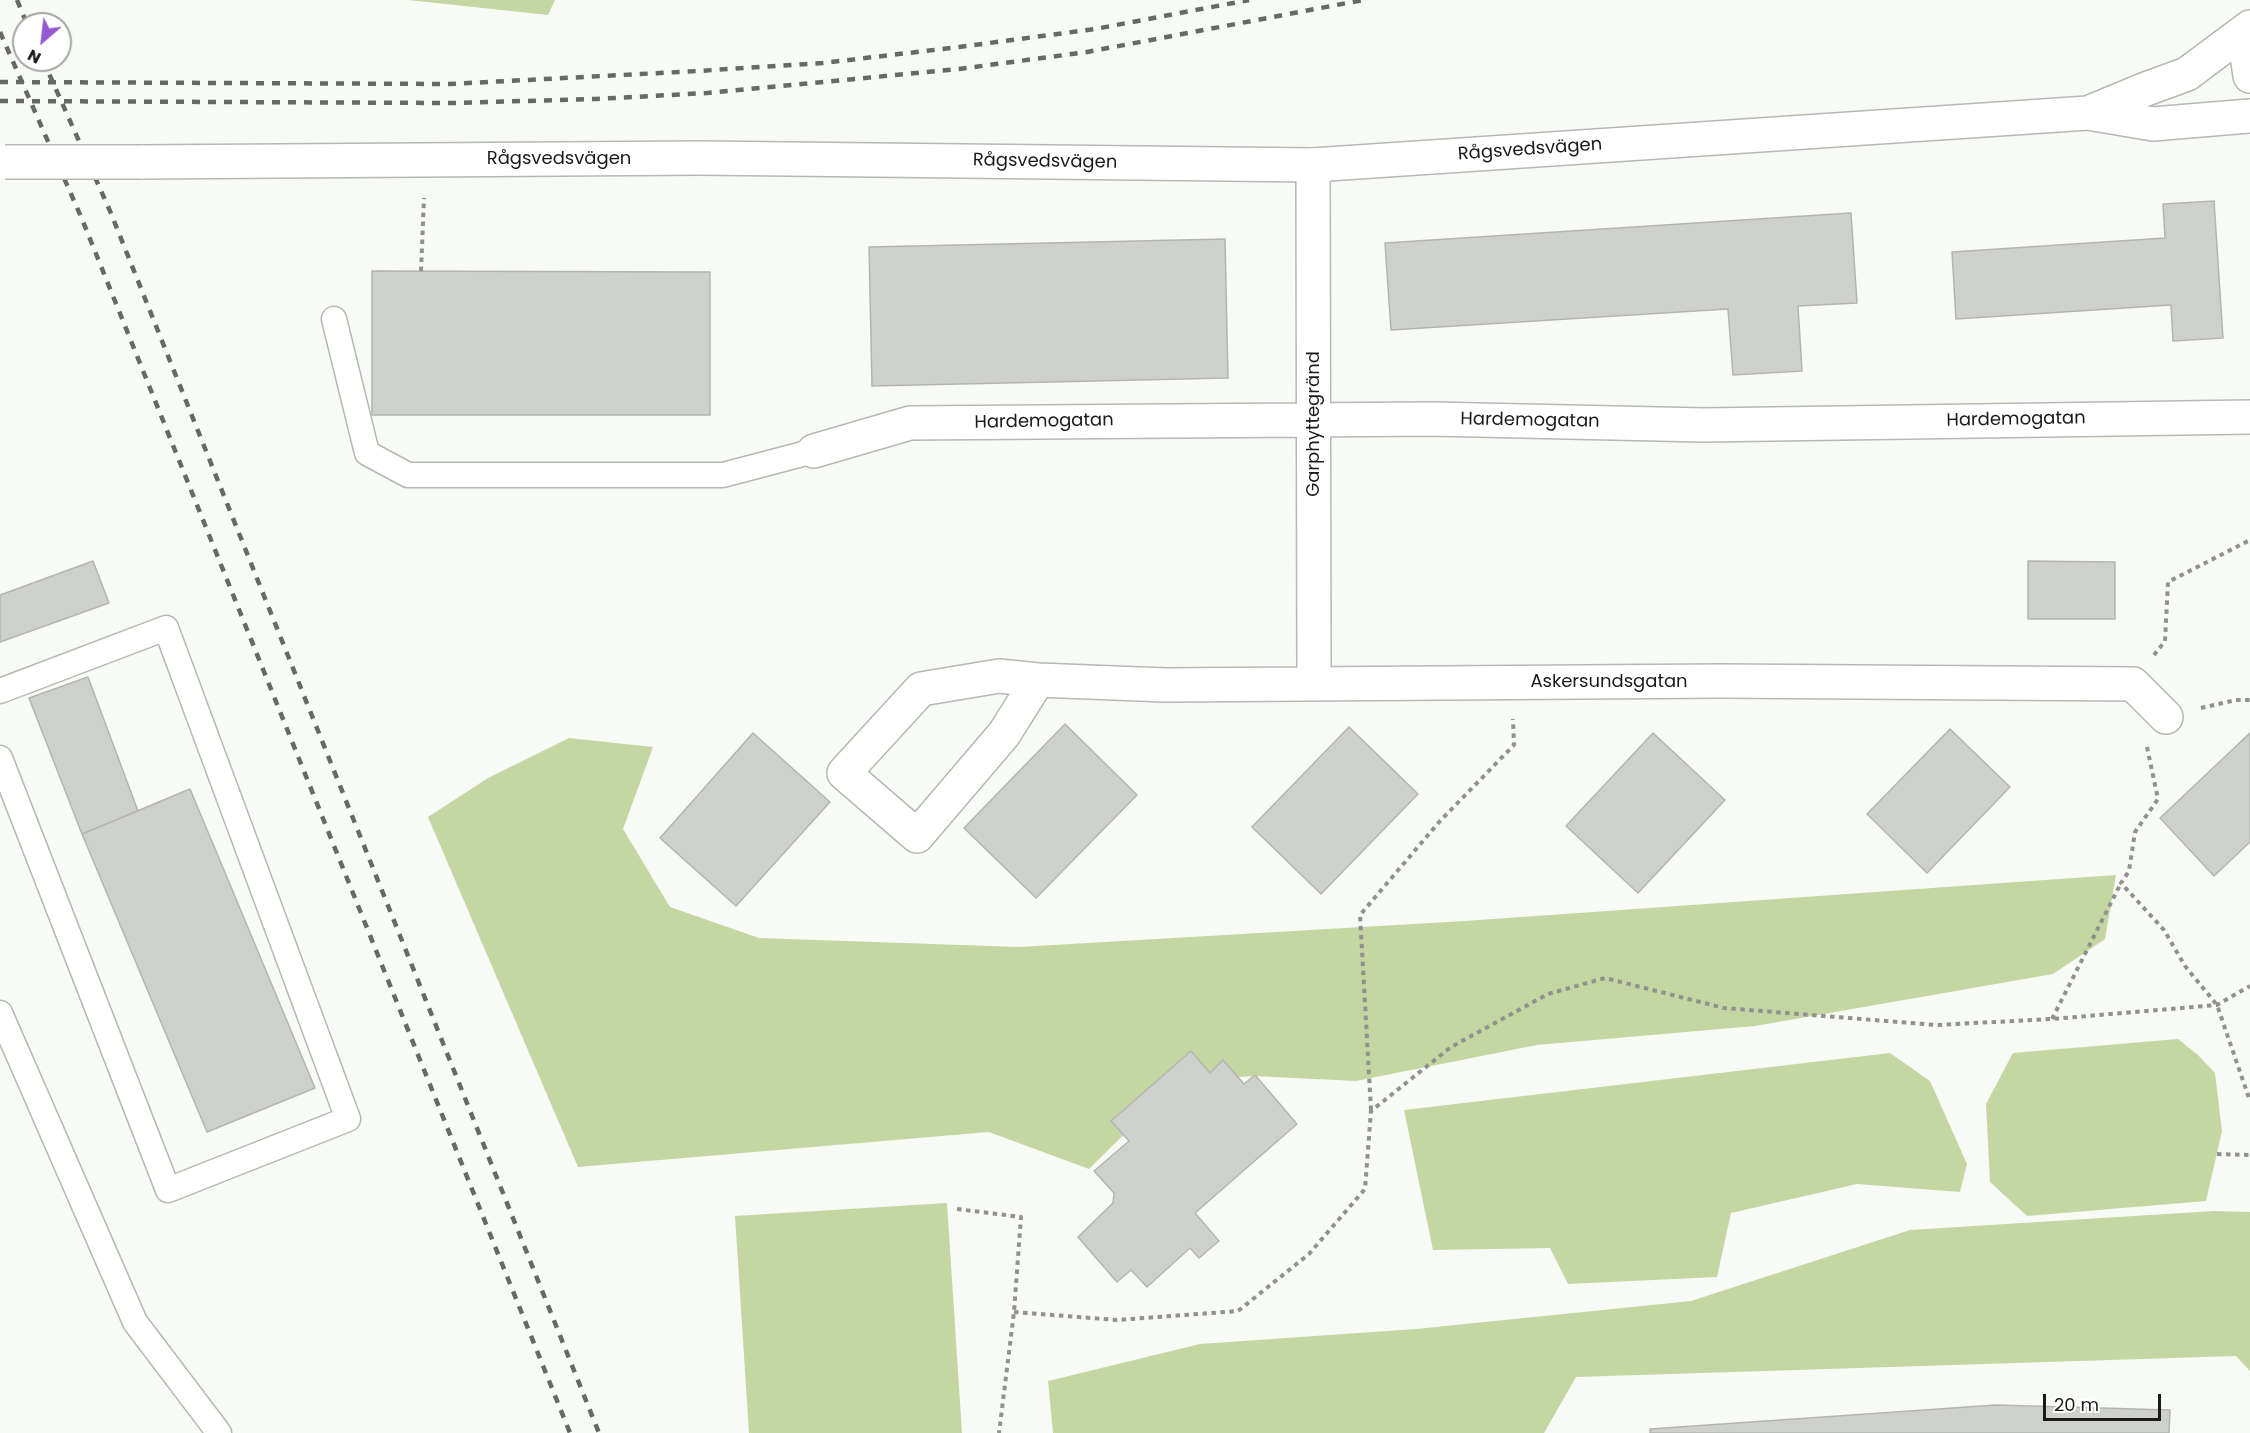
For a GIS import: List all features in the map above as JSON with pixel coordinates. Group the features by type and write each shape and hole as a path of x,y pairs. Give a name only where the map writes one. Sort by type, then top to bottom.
{"street":[{"name":"Rågsvedsvägen","path":"2088,113 2187,74 2250,27"},
{"path":"2250,34 2246,48 2250,76"},
{"name":"Rågsvedsvägen","path":"3,162 700,158 1313,165 2088,113 2153,124 2250,116"},
{"name":"Garphyttegränd","path":"1313,165 1314,683"},
{"name":"Hardemogatan","path":"814,451 910,423 1444,419 1704,425 2250,417"},
{"name":"Askersundsgatan","path":"1038,680 1004,734 917,836 844,773 921,689 999,676 1038,680 1165,685 1744,681 2133,684"},
{"path":"2133,684 2156,729"}],"lane":[{"path":"334,319 367,453 408,475 723,475 814,451"},
{"path":"0,691 166,628 348,1119 168,1190 0,758"},
{"path":"0,1013 135,1322 219,1433"}],"path":[{"path":"421,271 424,194"},
{"path":"2133,684 2165,641 2168,582 2250,540"},
{"path":"1014,1312 1117,1320 1238,1311 1309,1254 1365,1189 1371,1111 1360,915 1440,821 1514,745 1510,683"},
{"path":"2052,1019 2129,871 2135,832 2158,799 2156,729 2236,700 2250,700"},
{"path":"2121,883 2164,930 2185,966 2217,1005 2250,1101"},
{"path":"1371,1111 1451,1047 1548,994 1605,978 1724,1008 1936,1025 2052,1019 2217,1005 2250,986"},
{"path":"2217,1154 2250,1155"},
{"path":"957,1209 1021,1217 1014,1312 999,1433"}],"green space":[{"path":"408,0 555,0 548,15"},
{"path":"569,738 653,747 623,829 670,907 759,938 1019,947 1465,921 2116,875 2105,939 2053,974 1755,1026 1537,1045 1356,1081 1253,1076 1178,1081 1089,1169 989,1132 578,1167 428,817 488,778"},
{"path":"2178,1039 2215,1073 2222,1131 2206,1201 2027,1216 1990,1182 1986,1104 2013,1053"},
{"path":"1890,1053 1930,1081 1967,1164 1960,1192 1857,1184 1731,1213 1717,1277 1568,1284 1550,1248 1433,1250 1404,1110"},
{"path":"947,1203 962,1433 749,1433 735,1216"},
{"path":"2214,1211 2250,1212 2250,1371 2236,1356 1576,1377 1544,1433 1053,1433 1048,1381 1200,1344 1416,1329 1691,1301 1910,1230"}],"building":[{"path":"2214,201 2223,338 2173,341 2171,305 1956,319 1952,252 2165,238 2163,204"},
{"path":"1851,213 1857,303 1798,306 1802,371 1733,375 1728,309 1391,330 1385,243"},
{"path":"1225,239 1228,378 872,386 869,247"},
{"path":"372,271 710,272 710,415 372,415"},
{"path":"93,561 109,603 0,642 0,595"},
{"path":"2028,561 2115,562 2115,619 2028,619"},
{"path":"88,677 138,811 82,834 29,698"},
{"path":"1065,724 1137,795 1036,898 964,828"},
{"path":"1349,727 1418,794 1321,894 1252,827"},
{"path":"1950,729 2010,787 1927,873 1867,814"},
{"path":"753,733 830,802 736,906 660,838"},
{"path":"1653,733 1725,800 1638,893 1566,826"},
{"path":"2250,733 2250,842 2214,876 2160,818"},
{"path":"190,789 315,1088 207,1132 82,834"},
{"path":"1191,1051 1210,1073 1223,1060 1244,1084 1255,1075 1297,1124 1195,1213 1219,1241 1199,1258 1190,1248 1147,1287 1131,1270 1117,1282 1078,1237 1113,1203 1114,1193 1094,1171 1129,1141 1111,1121"},
{"path":"1996,1405 2170,1410 2169,1433 1650,1433 1650,1429"}],"railway":[{"path":"17,0 22,12"},
{"path":"0,82 449,84 823,63 1095,29 1249,0"},
{"path":"0,101 452,103 707,93 959,69 1087,52 1363,0"},
{"path":"0,32 82,219 570,1433"},
{"path":"48,72 110,211 599,1433"}]}
